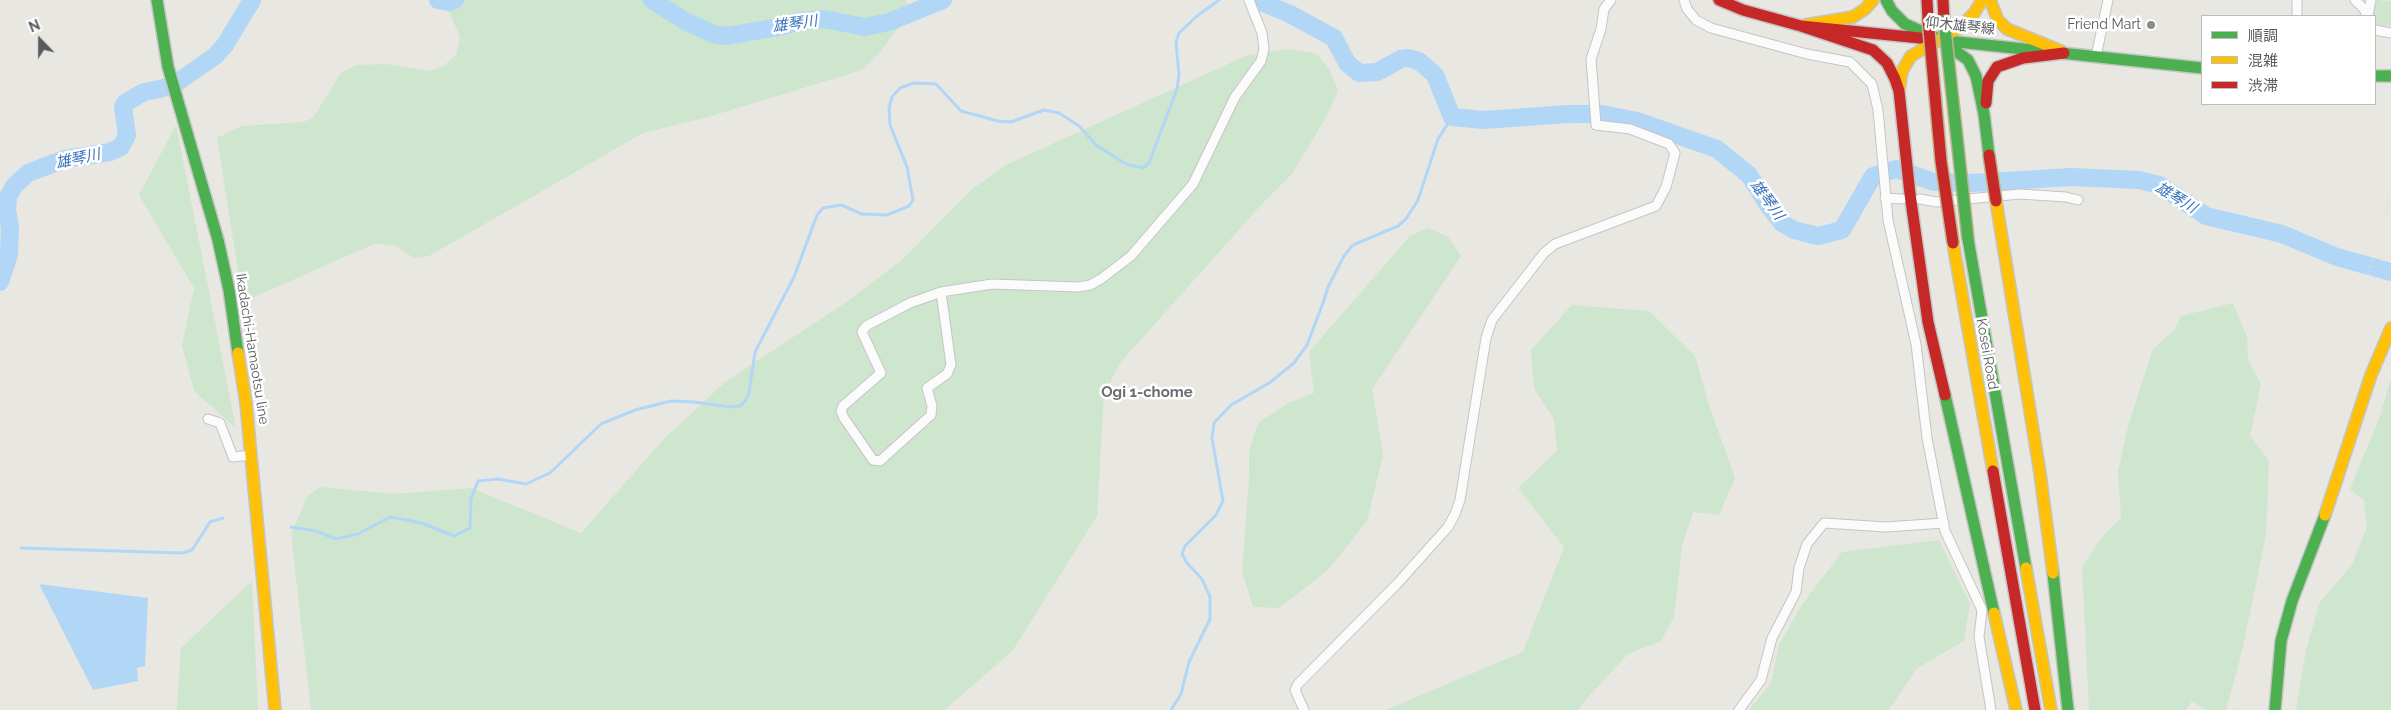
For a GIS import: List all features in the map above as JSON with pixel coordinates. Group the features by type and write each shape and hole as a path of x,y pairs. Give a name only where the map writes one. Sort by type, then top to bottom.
{"main road":[{"name":"Ikadachi-Hamaotsu line","path":"157,0 168,67 218,240 229,290 246,403 275,710"},
{"name":"仰木雄琴線","path":"1718,0 1743,10 1801,26 2064,52 2201,68"},
{"path":"1801,26 1852,17 1865,9 1873,0"},
{"path":"1886,0 1892,11 1905,24 1939,39 1963,56 1971,65 1984,114 1996,201 2040,473 2061,637 2068,710"},
{"name":"Kosei Road","path":"1927,0 1941,161 1953,243 2035,710"},
{"name":"Kosei Road","path":"1943,0 1968,240 2051,710"},
{"path":"1898,91 1902,71 1908,60 1918,50 1961,27 1975,12 1982,0"},
{"path":"1990,0 1998,20 2007,29 2064,52"},
{"path":"1801,26 1877,52 1889,67 1898,91 1904,149 1928,322 2016,710"},
{"path":"1984,114 1988,81 1997,67 2023,58 2064,52"},
{"path":"2376,76 2391,76"},
{"path":"2275,710 2281,641 2292,601 2321,526 2370,375 2391,328"}],"street":[{"path":"1304,710 1295,690 1298,684 1397,584 1448,526 1455,514 1460,500 1486,338 1492,320 1533,267 1555,244 1656,206 1663,193 1675,153 1669,144 1630,129 1596,125 1592,59 1601,29 1604,9 1611,0"},
{"path":"1684,0 1687,9 1696,20 1711,28 1807,54 1850,62 1872,84 1878,110 1888,220 1916,344 1927,438 1945,531 1982,610 1979,637 1991,710"},
{"path":"2096,56 2108,0"},
{"path":"2296,15 2297,0"},
{"path":"2355,0 2367,15"},
{"path":"2368,15 2371,0"},
{"path":"941,292 951,365 947,374 927,388 932,406 931,415 880,461 873,460 844,418 842,412 843,406 881,373 862,332 866,326 910,302 941,292 992,284 1078,287 1090,285 1131,256 1193,184 1235,97 1261,61 1264,48 1262,33 1249,1"},
{"path":"2376,30 2391,33"},
{"path":"1886,198 1911,197 1937,202 2020,194 2066,197 2078,200"},
{"path":"208,419 220,423 233,457 251,455"},
{"path":"1739,710 1761,680 1772,638 1796,592 1799,568 1807,544 1824,523 1886,528 1944,523"}],"green space":[{"path":"444,0 906,0 907,4 901,24 881,51 862,70 708,117 643,133 429,256 414,258 396,246 376,243 243,302 217,138 242,126 303,122 313,118 341,73 356,65 386,64 428,71 442,67 456,55 460,37"},
{"path":"2377,0 2391,1 2391,26 2379,25 2376,23 2376,15 2372,15 2374,2"},
{"path":"1288,49 1317,54 1330,71 1338,91 1325,119 1292,174 1261,205 1120,363 1104,394 1097,516 1013,650 945,710 311,710 291,534 307,497 320,487 394,494 471,488 581,533 664,439 725,382 845,303 903,259 971,190 1006,165 1248,55"},
{"path":"176,125 236,428 194,391 182,345 194,288 139,195"},
{"path":"1428,228 1448,237 1461,256 1372,389 1383,455 1367,521 1328,570 1279,608 1253,607 1242,571 1249,479 1249,451 1258,423 1288,403 1314,393 1309,352 1410,236"},
{"path":"2233,303 2247,337 2248,360 2261,384 2250,436 2269,460 2266,535 2242,651 2226,710 2206,710 2192,701 2186,710 2089,710 2082,567 2101,538 2121,518 2118,472 2128,426 2153,349 2174,330 2181,316"},
{"path":"1572,305 1649,311 1695,356 1710,408 1735,478 1719,515 1693,512 1682,546 1674,617 1661,641 1628,654 1578,710 1386,710 1523,652 1564,547 1518,488 1557,451 1554,419 1534,389 1531,350"},
{"path":"2391,378 2391,710 2296,710 2306,650 2320,602 2352,565 2367,527 2364,500 2350,489 2380,416"},
{"path":"1939,540 1970,604 1964,641 1917,668 1889,710 1749,710 1771,683 1779,645 1801,606 1842,552"},
{"path":"252,581 258,710 177,710 181,648"}],"water":[{"path":"39,584 148,598 145,666 137,668 138,681 93,690"}],"waterway":[{"name":"雄琴川","path":"0,282 9,255 10,228 7,210 8,197 14,186 28,173 65,159 110,152 121,147 127,135 123,107 125,103 144,92 175,84 215,56 225,45 252,0"},
{"name":"雄琴川","path":"438,0 450,2 455,0"},
{"name":"雄琴川","path":"652,0 685,21 713,34 726,36 801,21 824,19 865,27 889,22 943,0"},
{"path":"291,527 316,531 336,539 358,534 390,517 422,523 454,536 470,528 471,499 478,481 498,479 526,484 550,473 601,424 635,410 671,401 731,407 740,406 746,400 749,393 755,352 794,277 817,215 823,208 841,205 862,214 887,215 909,206 913,200 907,167 890,125 889,108 892,97 900,88 914,83 936,84 961,111 998,121 1011,122 1044,110 1059,113 1079,126 1096,145 1126,164 1143,168 1149,163 1177,89 1179,75 1176,42 1179,33 1197,16 1219,0"},
{"name":"雄琴川","path":"1256,0 1290,14 1334,38 1347,63 1359,73 1377,72 1401,59 1408,58 1419,61 1435,75 1452,117 1484,120 1568,114 1602,114 1637,121 1717,149 1749,175 1782,223 1794,230 1818,236 1842,230 1873,176 1896,169 1934,182 1972,183 2071,177 2139,180 2159,185 2206,216 2282,234 2337,257 2391,272"},
{"path":"1171,710 1181,694 1189,662 1210,619 1210,597 1202,579 1187,563 1182,554 1185,546 1216,515 1223,501 1212,438 1214,423 1231,405 1269,383 1294,363 1307,345 1328,287 1344,256 1353,245 1398,226 1406,219 1418,200 1438,139 1452,117"},
{"path":"21,548 182,553 192,550 210,522 223,518"}],"railway":[{"path":"2238,710 2391,197"}],"traffic: fast":[{"path":"157,0 168,67 218,240 229,290 238,353"},
{"path":"1886,0 1892,11 1905,24 1939,39 1968,60 1976,76 1984,114 1989,155"},
{"path":"1944,20 1968,239"},
{"path":"1920,38 2201,68"},
{"path":"2376,76 2391,76"},
{"path":"1968,239 2026,568"},
{"path":"1945,395 1994,613"},
{"path":"2275,710 2281,641 2292,601 2325,515"},
{"path":"2053,573 2068,710"}],"traffic: slow":[{"path":"1805,25 1853,17 1865,9 1873,0"},
{"path":"1899,90 1902,71 1911,56 1961,27 1975,12 1982,0"},
{"path":"1990,0 1998,20 2007,29 2061,51"},
{"path":"1996,201 2040,473 2053,573"},
{"path":"1953,243 1993,471"},
{"path":"2325,515 2371,375 2391,328"},
{"path":"238,353 246,403 275,710"},
{"path":"2026,568 2051,710"},
{"path":"1994,613 2016,710"}],"traffic: jam":[{"path":"1719,0 1743,10 1801,26 1920,38"},
{"path":"1927,0 1928,19"},
{"path":"1943,0 1944,20"},
{"path":"1928,19 1941,161 1953,243"},
{"path":"1801,26 1873,50 1887,63 1895,79 1899,91 1910,194 1928,322 1945,395"},
{"path":"1986,103 1988,81 1997,67 2023,58 2064,53"},
{"path":"1989,155 1996,201"},
{"path":"1993,471 2035,710"}],"place":[{"name":"Friend Mart","path":"2151,25"}],"district":[{"name":"Ogi 1-chome","path":"1147,392"}]}
